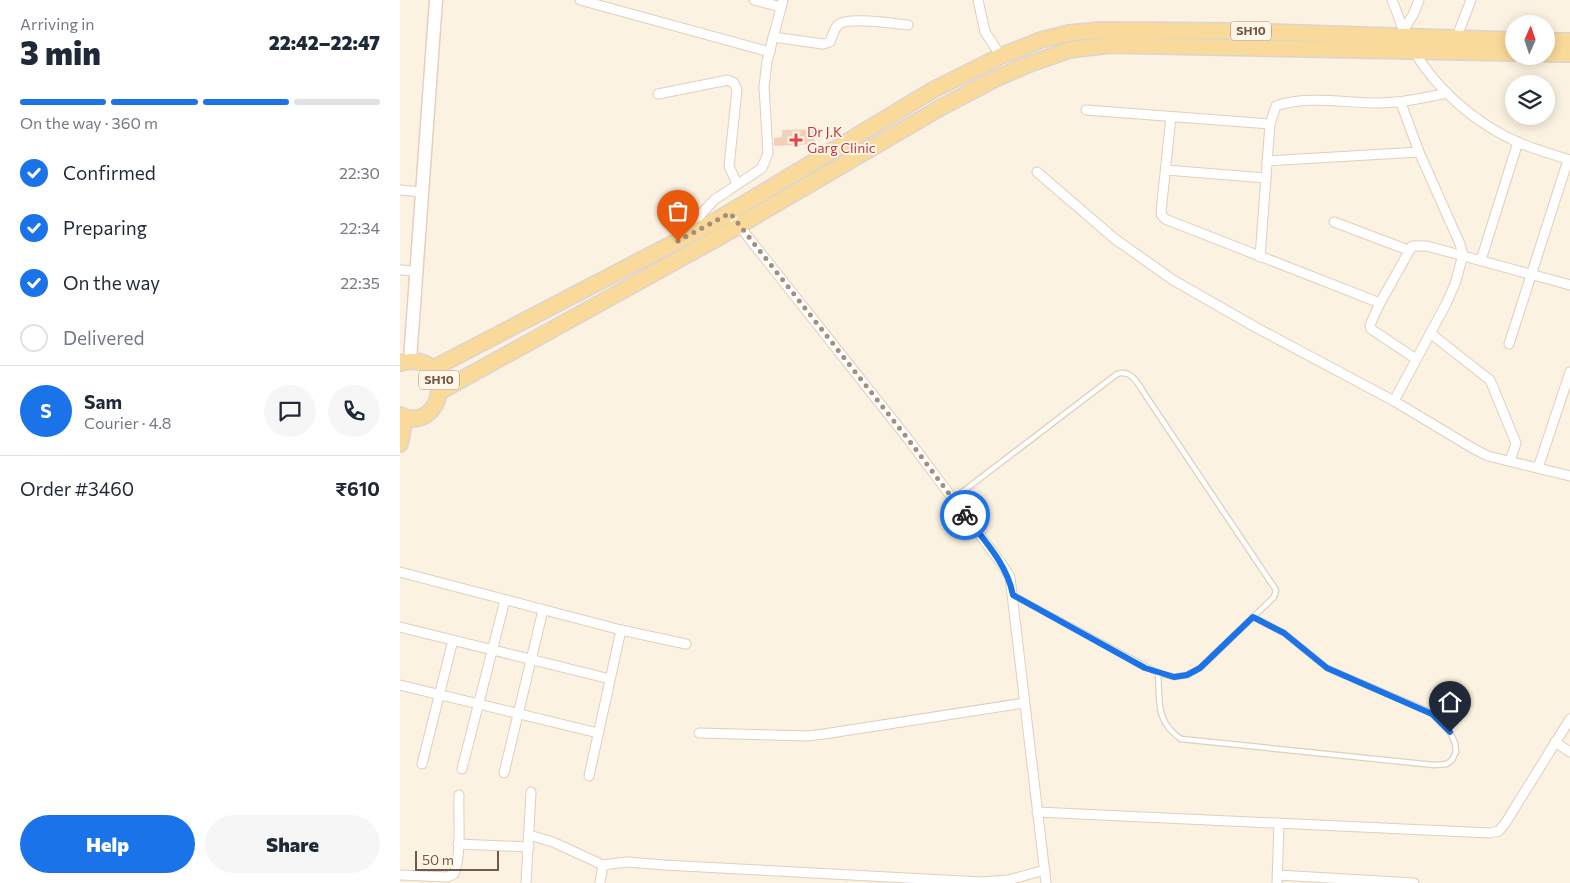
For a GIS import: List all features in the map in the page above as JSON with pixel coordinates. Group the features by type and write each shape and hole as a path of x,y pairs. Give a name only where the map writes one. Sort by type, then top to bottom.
{"main road":[{"path":"405,361 422,192 436,0"},
{"name":"SH10","path":"432,369 730,213 934,90 997,58 1041,40 1069,33 1101,30 1405,33 1456,38 1505,40"},
{"path":"1555,41 1570,41"},
{"name":"SH10","path":"440,391 739,226 940,108 1026,65 1069,50 1110,45 1505,53"},
{"path":"1555,54 1570,54"},
{"name":"SH10","path":"400,444 402,417 418,418 429,412 437,403 440,391 439,379 432,369 422,362 405,361"}],"street":[{"path":"580,0 770,52"},
{"path":"678,241 714,200 762,168 766,161 768,154 763,100 770,52 782,4 754,0"},
{"path":"978,0 985,32 997,58"},
{"path":"1392,0 1405,33 1446,93 1486,126 1518,142 1569,160 1509,344"},
{"path":"1405,33 1419,0"},
{"path":"1456,38 1471,0"},
{"path":"774,37 823,44 830,42 838,25 842,22 852,20 908,25"},
{"path":"658,94 728,80 734,83 737,90 729,166 737,184"},
{"path":"1260,257 1270,124 1276,106 1284,103 1331,101 1401,103 1446,93"},
{"path":"1394,400 1455,284 1463,255 1460,244 1419,152 1401,103"},
{"path":"1086,110 1270,124"},
{"path":"1171,117 1162,214 1165,219 1380,303"},
{"path":"1481,260 1518,142"},
{"path":"1268,161 1419,152"},
{"path":"1166,170 1266,178"},
{"path":"1037,172 1115,239 1173,280 1257,328 1394,400 1488,456 1570,476"},
{"path":"400,190 422,192"},
{"path":"730,213 908,439 1001,563 1010,578 1046,883"},
{"path":"1334,222 1408,250"},
{"path":"1416,359 1371,329 1371,320 1408,250 1412,246 1419,245 1463,255 1570,285"},
{"path":"400,270 415,271"},
{"path":"1430,333 1490,380 1516,443 1510,461"},
{"path":"1538,468 1570,372"},
{"path":"400,572 621,630 686,644"},
{"path":"462,769 505,600"},
{"path":"504,773 543,610"},
{"path":"400,627 610,679"},
{"path":"588,776 621,630"},
{"path":"422,764 453,640"},
{"path":"400,685 598,733"},
{"path":"699,734 824,734 1024,703"},
{"path":"1037,812 1490,833 1499,831 1570,719"},
{"path":"1555,742 1570,752"},
{"path":"526,883 531,792"},
{"path":"400,875 447,877 454,874 458,844 459,795"},
{"path":"1279,823 1278,879 1414,883"},
{"path":"529,835 553,842 600,864 645,862 664,865 982,882 1008,880 1044,870"},
{"path":"458,844 529,847"},
{"path":"600,864 600,883"}],"lane":[{"path":"953,499 1117,374 1123,372 1131,374 1276,590 1274,596 1200,668 1187,675 1174,677 1145,668 1013,595"},
{"path":"1158,673 1162,718 1169,730 1181,739 1434,765 1447,764 1452,760 1456,752 1455,743 1450,732 1432,714 1327,668 1284,633 1253,617"}],"building":[{"path":"815,129 815,144 774,146 774,138 782,137 782,130"}],"way so far":[{"path":"678,241 730,213 908,439 965,515"}],"place":[{"name":"Dr J.K Garg Clinic","path":"796,140"}],"route":[{"path":"965,515 1001,563 1010,578 1013,595 1145,668 1174,677 1187,675 1200,668 1253,617 1284,633 1327,668 1432,714 1450,732"}]}
